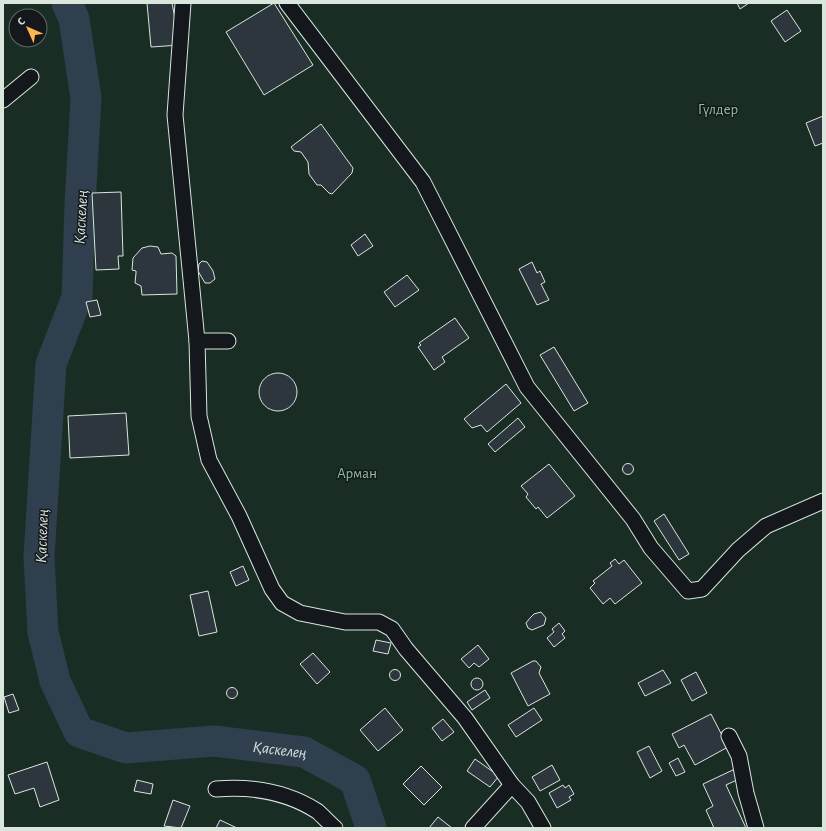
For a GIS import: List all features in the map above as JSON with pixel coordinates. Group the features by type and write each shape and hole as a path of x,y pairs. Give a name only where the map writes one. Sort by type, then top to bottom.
{"street":[{"path":"183,3 175,115 197,341 199,416 209,460 239,516 272,589 282,603 300,613 345,622 379,622 392,629 406,649 465,718 512,785 528,802 543,828"},
{"path":"287,3 423,182 527,387 633,519 656,554 688,591 702,589 738,550 766,526 823,502"},
{"path":"3,100 31,77"},
{"path":"197,341 228,341"},
{"path":"729,736 740,756 746,793 756,828"},
{"path":"473,828 512,785"},
{"path":"216,789 248,788 285,796 317,812 335,828"}],"green space":[{"name":"Арман","path":"3,3 823,3 823,828 3,828"}],"building":[{"path":"147,3 172,3 180,45 151,47"},
{"path":"274,3 313,65 264,95 226,32"},
{"path":"737,3 749,3 740,9"},
{"path":"787,10 801,31 785,42 771,21"},
{"path":"823,116 823,143 815,146 806,123"},
{"path":"321,124 353,168 352,173 332,194 321,185 317,185 309,174 308,162 301,152 294,151 291,147"},
{"path":"121,192 123,256 118,256 119,269 96,270 92,193"},
{"path":"365,234 373,246 358,256 351,245"},
{"path":"150,246 158,247 161,254 172,253 176,256 177,294 142,295 141,286 135,283 136,271 132,270 133,258 142,248"},
{"path":"202,261 207,262 213,271 215,279 210,283 205,283 198,271 199,264"},
{"path":"532,262 537,273 540,271 545,282 541,284 549,300 537,305 519,269"},
{"path":"407,275 419,290 395,307 384,292"},
{"path":"97,300 101,315 90,317 86,302"},
{"path":"455,318 469,338 442,357 445,362 434,370 418,347 421,345 419,343"},
{"path":"554,347 588,403 574,411 540,355"},
{"path":"278,373 291,379 297,392 291,405 278,411 265,405 259,392 265,379"},
{"path":"506,384 521,403 487,432 481,425 472,428 464,419"},
{"path":"126,413 129,455 70,458 68,416"},
{"path":"518,418 525,427 495,452 488,444"},
{"path":"628,463 632,465 634,469 632,473 628,475 624,473 622,469 624,465"},
{"path":"549,464 575,496 547,518 538,507 536,509 526,497 528,494 521,486"},
{"path":"664,514 689,554 679,560 654,521"},
{"path":"615,559 619,564 624,560 642,583 615,604 610,598 603,604 590,588 595,583 593,581 612,566 610,563"},
{"path":"243,566 249,580 236,586 230,572"},
{"path":"208,591 217,632 199,636 190,595"},
{"path":"541,612 546,618 544,625 532,630 528,628 526,623 530,618 534,614"},
{"path":"559,623 565,631 562,634 565,638 554,647 547,638 554,632 552,629"},
{"path":"376,640 391,643 388,654 373,651"},
{"path":"478,645 489,659 479,667 474,663 469,668 461,659"},
{"path":"313,653 330,672 317,684 300,664"},
{"path":"533,661 536,661 541,667 539,673 550,694 528,706 511,673"},
{"path":"395,669 399,671 401,675 399,679 395,681 391,679 389,675 391,671"},
{"path":"663,670 671,683 645,696 638,683"},
{"path":"696,672 707,693 692,701 681,680"},
{"path":"477,678 481,680 483,684 481,688 477,690 473,688 471,684 473,680"},
{"path":"232,687 236,689 238,693 236,697 232,699 228,697 226,693 228,689"},
{"path":"485,690 490,698 472,710 467,702"},
{"path":"13,694 19,710 9,713 4,697"},
{"path":"385,708 403,730 378,751 360,730"},
{"path":"534,708 542,720 516,737 508,725"},
{"path":"711,714 728,747 695,765 684,745 679,748 672,734"},
{"path":"443,719 454,732 442,741 432,728"},
{"path":"649,746 662,771 650,778 637,752"},
{"path":"678,758 685,772 676,776 669,763"},
{"path":"475,759 499,776 490,787 467,771"},
{"path":"47,762 59,800 40,807 34,788 15,794 8,775"},
{"path":"552,765 560,780 540,791 532,777"},
{"path":"421,766 442,787 424,805 403,784"},
{"path":"735,769 739,779 726,785 746,828 714,828 706,810 713,806 703,784"},
{"path":"137,780 153,784 151,794 134,791"},
{"path":"563,785 565,788 569,785 574,794 569,797 571,800 557,808 549,793"},
{"path":"173,800 190,806 181,828 164,826"},
{"path":"438,817 452,828 429,828"},
{"path":"220,820 237,828 216,828"}],"waterway":[{"name":"Қаскелең","path":"67,3 74,19 86,98 77,297 51,364 39,557 43,632 55,681 79,732 126,748 214,741 304,752 355,780 371,828"}],"park label":[{"name":"Гүлдер","path":"718,109"}]}
